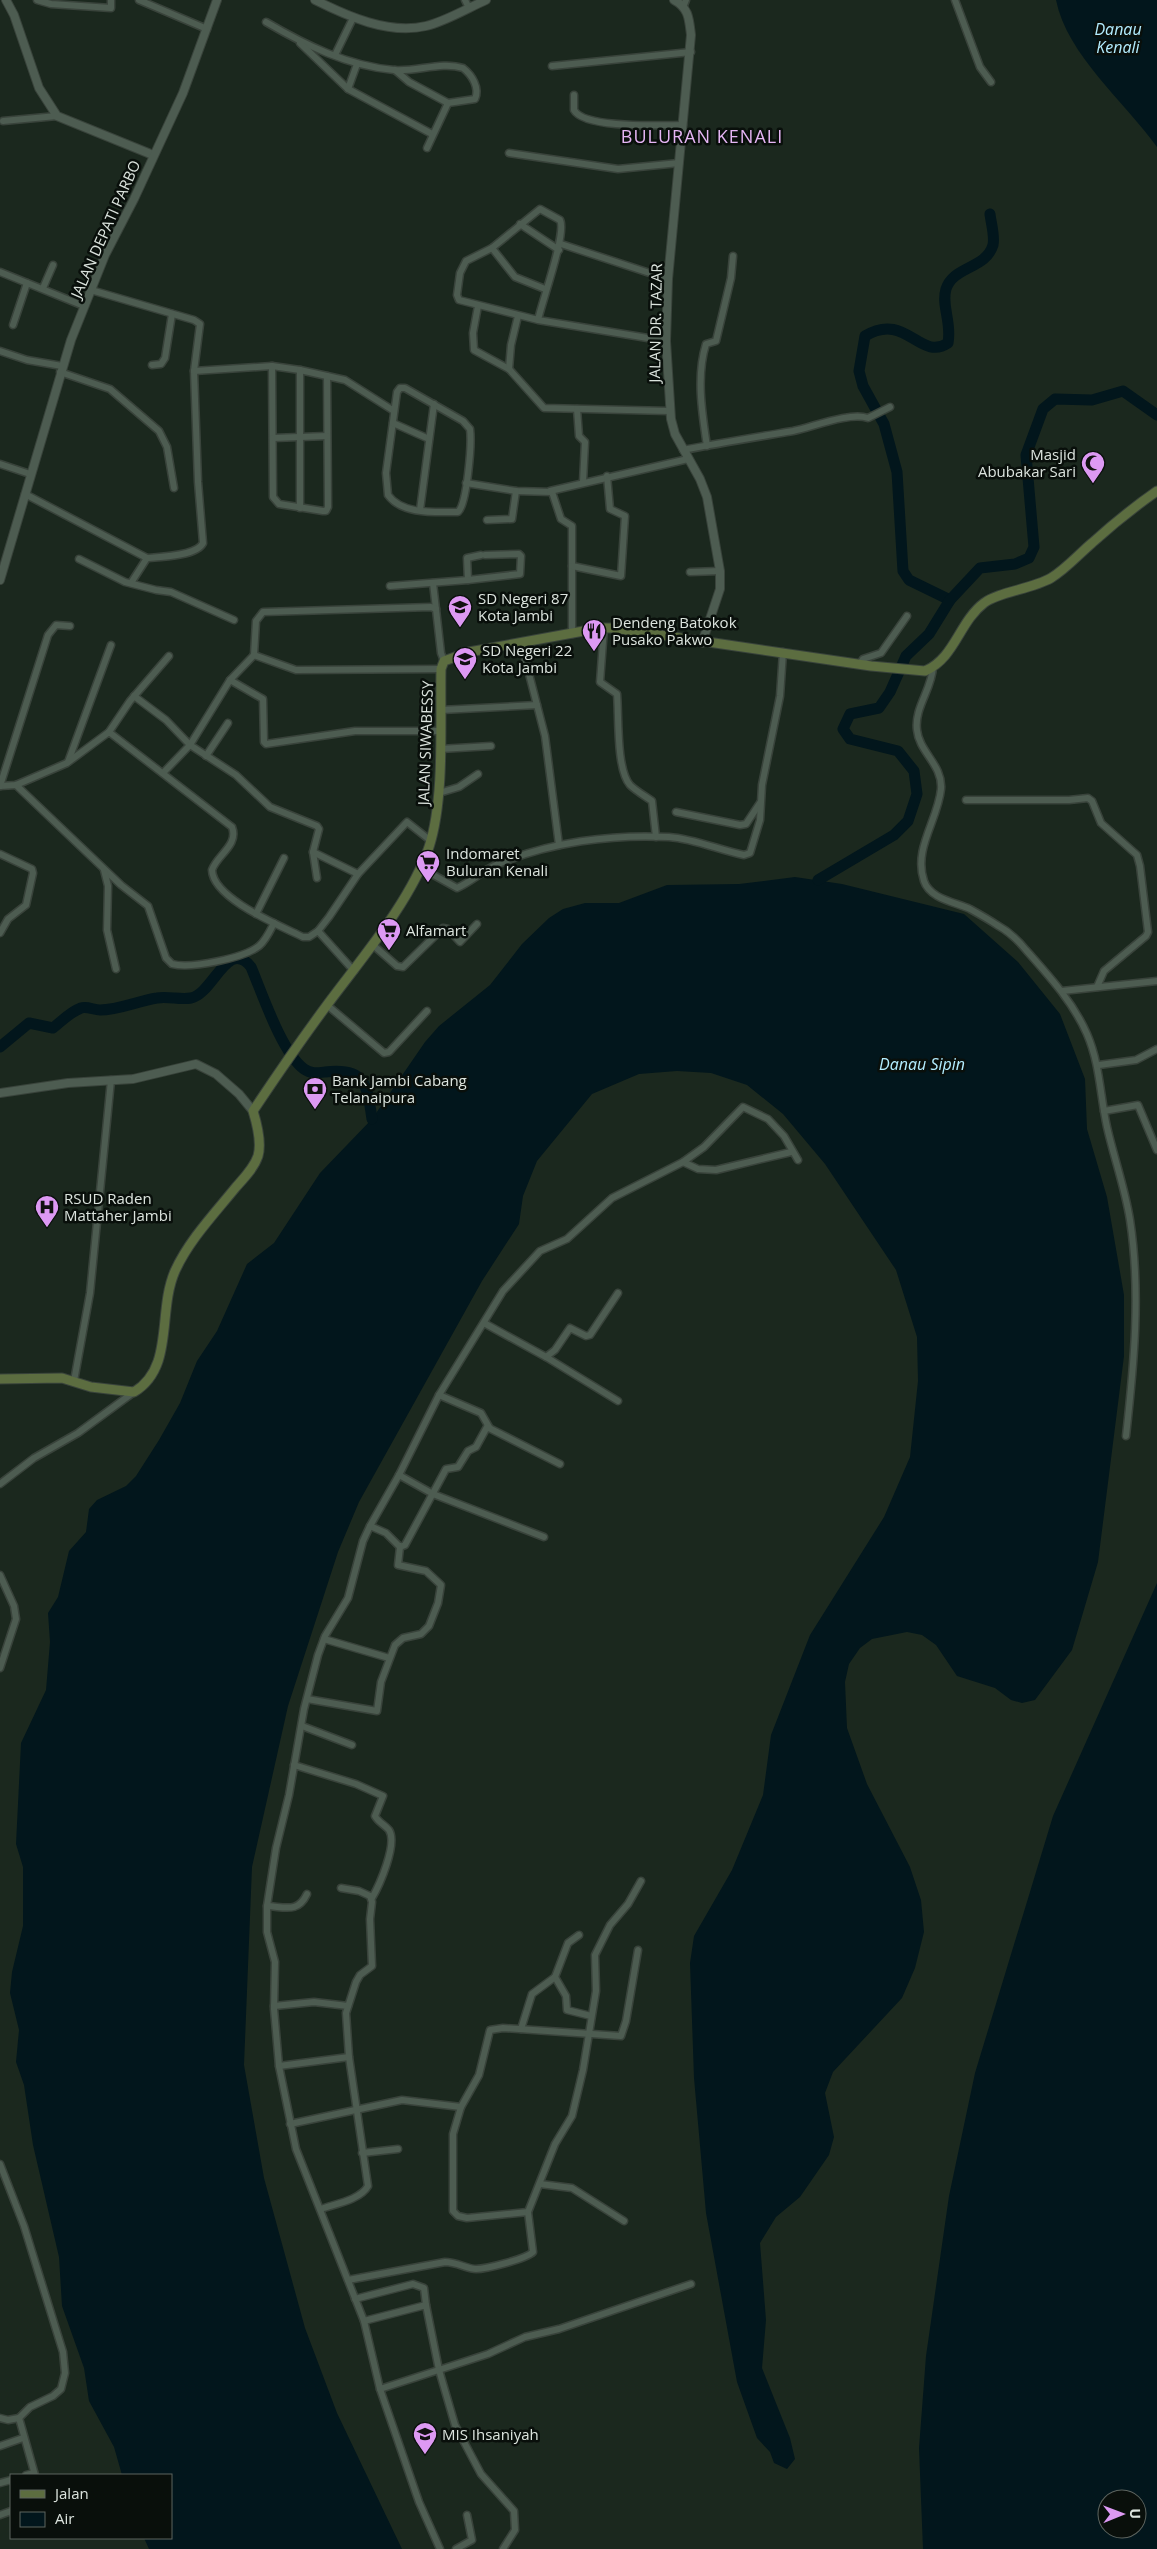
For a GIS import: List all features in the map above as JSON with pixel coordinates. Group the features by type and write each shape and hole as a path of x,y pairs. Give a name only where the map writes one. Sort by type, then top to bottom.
{"main road":[{"path":"933,667 944,657 969,620 986,601 1039,585 1053,577 1111,526 1157,490"},
{"name":"JALAN SIWABESSY","path":"253,1111 283,1066 373,944 421,868 431,841 438,793 443,665 469,652 604,628 917,672 933,667"},
{"path":"0,1379 62,1378 107,1390 134,1392 151,1380 159,1363 165,1307 175,1270 200,1232 252,1168 258,1156 259,1143 253,1111"}],"street":[{"path":"6,0 14,15 39,88 57,116"},
{"path":"37,0 51,4 111,8 111,0"},
{"path":"139,0 207,29"},
{"name":"JALAN DEPATI PARBO","path":"1,574 61,369 84,306 105,254 134,198 182,93 217,0"},
{"path":"317,0 353,18 375,24 415,28 427,26 486,0"},
{"path":"465,0 469,8"},
{"name":"JALAN DR. TAZAR","path":"674,0 685,3 690,24 691,52 668,279 666,341 669,411 675,434 700,479 707,497 720,571 720,589 702,643"},
{"path":"955,0 980,67 991,82"},
{"path":"335,56 353,18"},
{"path":"266,22 297,40 358,64 395,70 451,66 463,68 474,83 477,95 475,99 448,103 408,82 395,70"},
{"path":"297,40 348,89 432,134"},
{"path":"552,66 691,52"},
{"path":"348,89 358,64"},
{"path":"574,94 574,110 582,118 628,126 683,125"},
{"path":"427,148 448,103"},
{"path":"3,122 57,116 153,155"},
{"path":"509,153 618,169 679,163"},
{"path":"538,320 545,289 560,247 562,225 555,216 538,209 492,248 466,261 460,273 457,297 464,303 518,316 538,320 666,341"},
{"path":"520,224 560,247 668,279"},
{"path":"492,248 515,277 545,289"},
{"path":"707,446 701,398 703,358 706,344 716,341 731,278 733,256"},
{"path":"43,288 53,265"},
{"path":"0,272 84,306"},
{"path":"13,325 27,283"},
{"path":"25,494 147,558 167,557 196,550 203,543 198,482 194,371 200,324 198,321 91,290"},
{"path":"478,306 473,333 474,350 509,369 544,408 669,411"},
{"path":"152,365 161,364 165,358 172,314"},
{"path":"509,369 511,345 518,316"},
{"path":"0,351 61,369 110,389 159,431 168,446 174,488"},
{"path":"194,371 272,366 300,370 351,383 394,411"},
{"path":"272,366 273,497 280,504 323,511 328,509 327,376"},
{"path":"300,370 300,508"},
{"path":"400,388 434,404 464,421 470,429 466,483 462,507 458,512 434,513 400,506 388,495 386,473 397,392 400,388"},
{"path":"420,510 434,404"},
{"path":"684,450 793,431 834,421 863,416 868,418 890,407"},
{"path":"577,409 578,436 586,442 583,482"},
{"path":"394,423 429,439"},
{"path":"273,438 327,436"},
{"path":"466,483 516,490 550,490 688,459"},
{"path":"0,464 30,474"},
{"path":"572,566 622,576 625,516 610,509 607,476"},
{"path":"487,520 512,519 516,490"},
{"path":"550,490 561,519 572,526 572,634"},
{"path":"390,586 468,580 520,574 522,571 521,556 519,554 483,555 467,558 468,580"},
{"path":"131,584 147,558"},
{"path":"79,559 131,584 171,592 234,620"},
{"path":"690,572 720,571"},
{"path":"254,656 296,670 443,665 433,583"},
{"path":"163,773 190,745 230,680 254,656 256,621 263,612 431,607 436,609"},
{"path":"860,664 863,659 882,653 906,616"},
{"path":"70,626 56,624 48,635 0,786 16,785 67,763 109,732 134,696 169,656"},
{"path":"604,628 600,682 617,694 621,754 625,774 630,784 652,801 656,837"},
{"path":"521,643 545,736 559,845"},
{"path":"67,763 111,645"},
{"path":"421,868 457,888 495,865 559,845 614,838 656,837 693,841 746,855 753,848 760,820 760,803 780,696 783,652"},
{"path":"933,667 932,680 916,721 918,737 935,765 941,782 938,802 922,854 921,870 924,882 928,890 971,910 1017,939 1062,991 1087,1034 1099,1065 1104,1111 1121,1177 1135,1262 1135,1361 1126,1436"},
{"path":"230,680 263,699 262,718 264,742 266,744 355,731 440,731"},
{"path":"134,696 166,720 190,745 236,775 270,807 317,826 313,852 317,878"},
{"path":"440,710 537,705"},
{"path":"206,756 228,723"},
{"path":"109,732 232,827 234,832 233,840 214,866 214,880 227,894 256,914 306,938 318,931 330,917 358,874 407,822 431,841"},
{"path":"440,749 491,746"},
{"path":"438,793 459,787 478,774"},
{"path":"16,785 103,868 148,906 166,958 172,964 190,966 249,952 264,942 274,923"},
{"path":"966,800 1069,800 1088,798 1092,801 1101,822 1136,855 1140,866 1148,932 1146,936 1104,970 1097,987"},
{"path":"676,812 740,826 746,824 760,803"},
{"path":"313,852 358,874"},
{"path":"0,854 32,869 33,873 26,905 8,919 0,933"},
{"path":"256,914 284,858"},
{"path":"103,868 108,886 107,930 116,969"},
{"path":"373,944 397,966 403,967 442,928 448,929 460,942 477,924"},
{"path":"318,931 354,971"},
{"path":"1062,991 1157,981"},
{"path":"328,1004 384,1053 389,1052 427,1011"},
{"path":"1099,1065 1136,1060 1157,1049"},
{"path":"0,1093 68,1083 144,1077 196,1064 216,1074 253,1111"},
{"path":"74,1381 90,1293 111,1080"},
{"path":"1104,1111 1138,1105 1157,1150"},
{"path":"440,2549 419,2502 380,2389 364,2321 302,2165 290,2124 279,2066 274,2006 275,1962 267,1932 267,1906 276,1848 306,1699 324,1639 348,1598 363,1541 370,1526 399,1475 439,1395 502,1291 540,1251 567,1239 612,1198 683,1162 720,1132 743,1106 768,1119 784,1136 791,1152 798,1160"},
{"path":"683,1162 698,1169 716,1170 791,1152"},
{"path":"546,1357 555,1350 570,1328 586,1336 590,1335 618,1293"},
{"path":"484,1323 546,1357 618,1401"},
{"path":"0,1484 34,1458 78,1434 134,1392"},
{"path":"439,1395 481,1413 488,1427 560,1464"},
{"path":"306,1699 377,1710 380,1682 389,1658 399,1640 421,1634 429,1626 442,1588 440,1581 426,1571 398,1565 400,1547 404,1545 434,1494 446,1469 458,1467 468,1451 476,1447 485,1428 488,1427"},
{"path":"399,1475 434,1494 544,1537"},
{"path":"370,1526 386,1533 400,1547"},
{"path":"0,1574 14,1606 16,1619 0,1668"},
{"path":"324,1639 389,1658"},
{"path":"302,1726 352,1745"},
{"path":"294,1765 356,1784 383,1796 375,1816 389,1830 392,1840 383,1876 372,1898 370,1920 372,1966 360,1975 348,2006 346,2032 362,2153 368,2181 366,2190 321,2209"},
{"path":"348,2280 445,2262 457,2262 475,2270 528,2256 533,2249 528,2212 555,2144 572,2116 589,2034 597,1980 595,1956 610,1924 628,1904 641,1881"},
{"path":"341,1888 359,1891 372,1898"},
{"path":"267,1906 297,1907 302,1904 307,1894"},
{"path":"522,2030 532,1994 555,1977 568,1942 579,1935"},
{"path":"528,2212 466,2218 455,2214 452,2146 461,2107 479,2075 490,2030 503,2028 608,2036 622,2035 638,1950"},
{"path":"555,1977 566,1996 566,2010 591,2016"},
{"path":"274,2006 314,2002 348,2006"},
{"path":"279,2066 349,2057"},
{"path":"290,2124 356,2108 402,2100 461,2107"},
{"path":"362,2153 398,2149"},
{"path":"0,2164 24,2226 63,2352 65,2374 61,2389 53,2396 30,2407 19,2418 8,2420 0,2418"},
{"path":"540,2184 572,2188 624,2221"},
{"path":"355,2299 413,2284 424,2288 439,2370 455,2425 470,2456 490,2485 514,2511 514,2530 503,2549"},
{"path":"380,2389 488,2354 525,2337 560,2330 691,2284"},
{"path":"364,2321 426,2305"},
{"path":"19,2418 23,2438 35,2474"},
{"path":"0,2446 23,2438"},
{"path":"456,2549 472,2540 468,2515"}],"water":[{"name":"Danau Kenali","path":"1056,0 1157,0 1157,147 1084,59 1062,20"},
{"name":"Danau Sipin","path":"795,877 842,884 964,914 1018,962 1060,1014 1085,1079 1087,1129 1107,1197 1124,1295 1124,1356 1098,1562 1072,1650 1035,1700 1022,1703 1011,1700 995,1688 957,1676 936,1645 922,1635 907,1632 872,1639 860,1648 849,1664 845,1682 847,1728 867,1784 910,1867 921,1900 924,1932 915,1968 902,1998 833,2072 825,2093 834,2137 829,2155 800,2197 776,2217 760,2243 766,2320 762,2368 790,2438 795,2459 787,2469 774,2463 770,2452 757,2438 737,2382 706,2213 694,2078 690,1963 694,1936 732,1870 763,1795 771,1735 810,1635 884,1517 910,1457 918,1381 917,1337 896,1270 825,1164 783,1114 747,1085 711,1073 677,1071 639,1074 592,1094 537,1161 523,1196 519,1224 482,1281 359,1502 338,1552 288,1706 252,1867 244,2065 264,2178 305,2328 337,2413 402,2549 149,2549 144,2539 172,2539 172,2474 122,2474 114,2447 89,2401 84,2368 62,2306 59,2257 33,2145 24,2085 16,2062 19,2030 10,1993 12,1972 23,1926 23,1867 16,1844 21,1743 46,1690 50,1642 48,1613 58,1597 69,1551 86,1532 89,1509 97,1500 126,1486 136,1476 159,1440 180,1403 197,1361 217,1331 247,1264 274,1243 320,1173 372,1119 425,1042 439,1026 490,985 522,944 549,918 563,909 585,903 619,903 667,885 739,884"},
{"path":"1157,1583 1157,2549 923,2549 919,2448 926,2356 949,2196 975,2073 1053,1816"}],"waterway":[{"path":"950,600 909,580 903,571 897,472 884,424 863,386 859,371 865,336 879,330 891,329 902,332 929,346 938,347 948,343 949,328 945,302 946,289 955,276 984,259 989,253 993,245 990,214"},
{"path":"818,880 894,835 908,821 917,794 914,771 898,751 850,739 843,729 850,714 879,708 890,692 906,656 929,634 950,600 980,568 1015,564 1029,558 1034,547 1026,455 1043,409 1055,399 1092,400 1123,391 1157,415"},
{"path":"0,1047 29,1023 53,1028 70,1014 81,1008 107,1010 157,998 191,998 199,994 228,963 235,959 243,960 251,967 280,1037 296,1061 307,1071 317,1073 338,1071 356,1075 362,1080 365,1087 372,1119"}],"place":[{"name":"Masjid Abubakar Sari","path":"1093,484"},
{"name":"SD Negeri 87 Kota Jambi","path":"460,628"},
{"name":"Dendeng Batokok Pusako Pakwo","path":"594,652"},
{"name":"SD Negeri 22 Kota Jambi","path":"465,680"},
{"name":"Indomaret Buluran Kenali","path":"428,883"},
{"name":"Alfamart","path":"389,951"},
{"name":"Bank Jambi Cabang Telanaipura","path":"315,1110"},
{"name":"RSUD Raden Mattaher Jambi","path":"47,1228"},
{"name":"MIS Ihsaniyah","path":"425,2455"}],"district":[{"name":"BULURAN KENALI","path":"702,136"}]}
